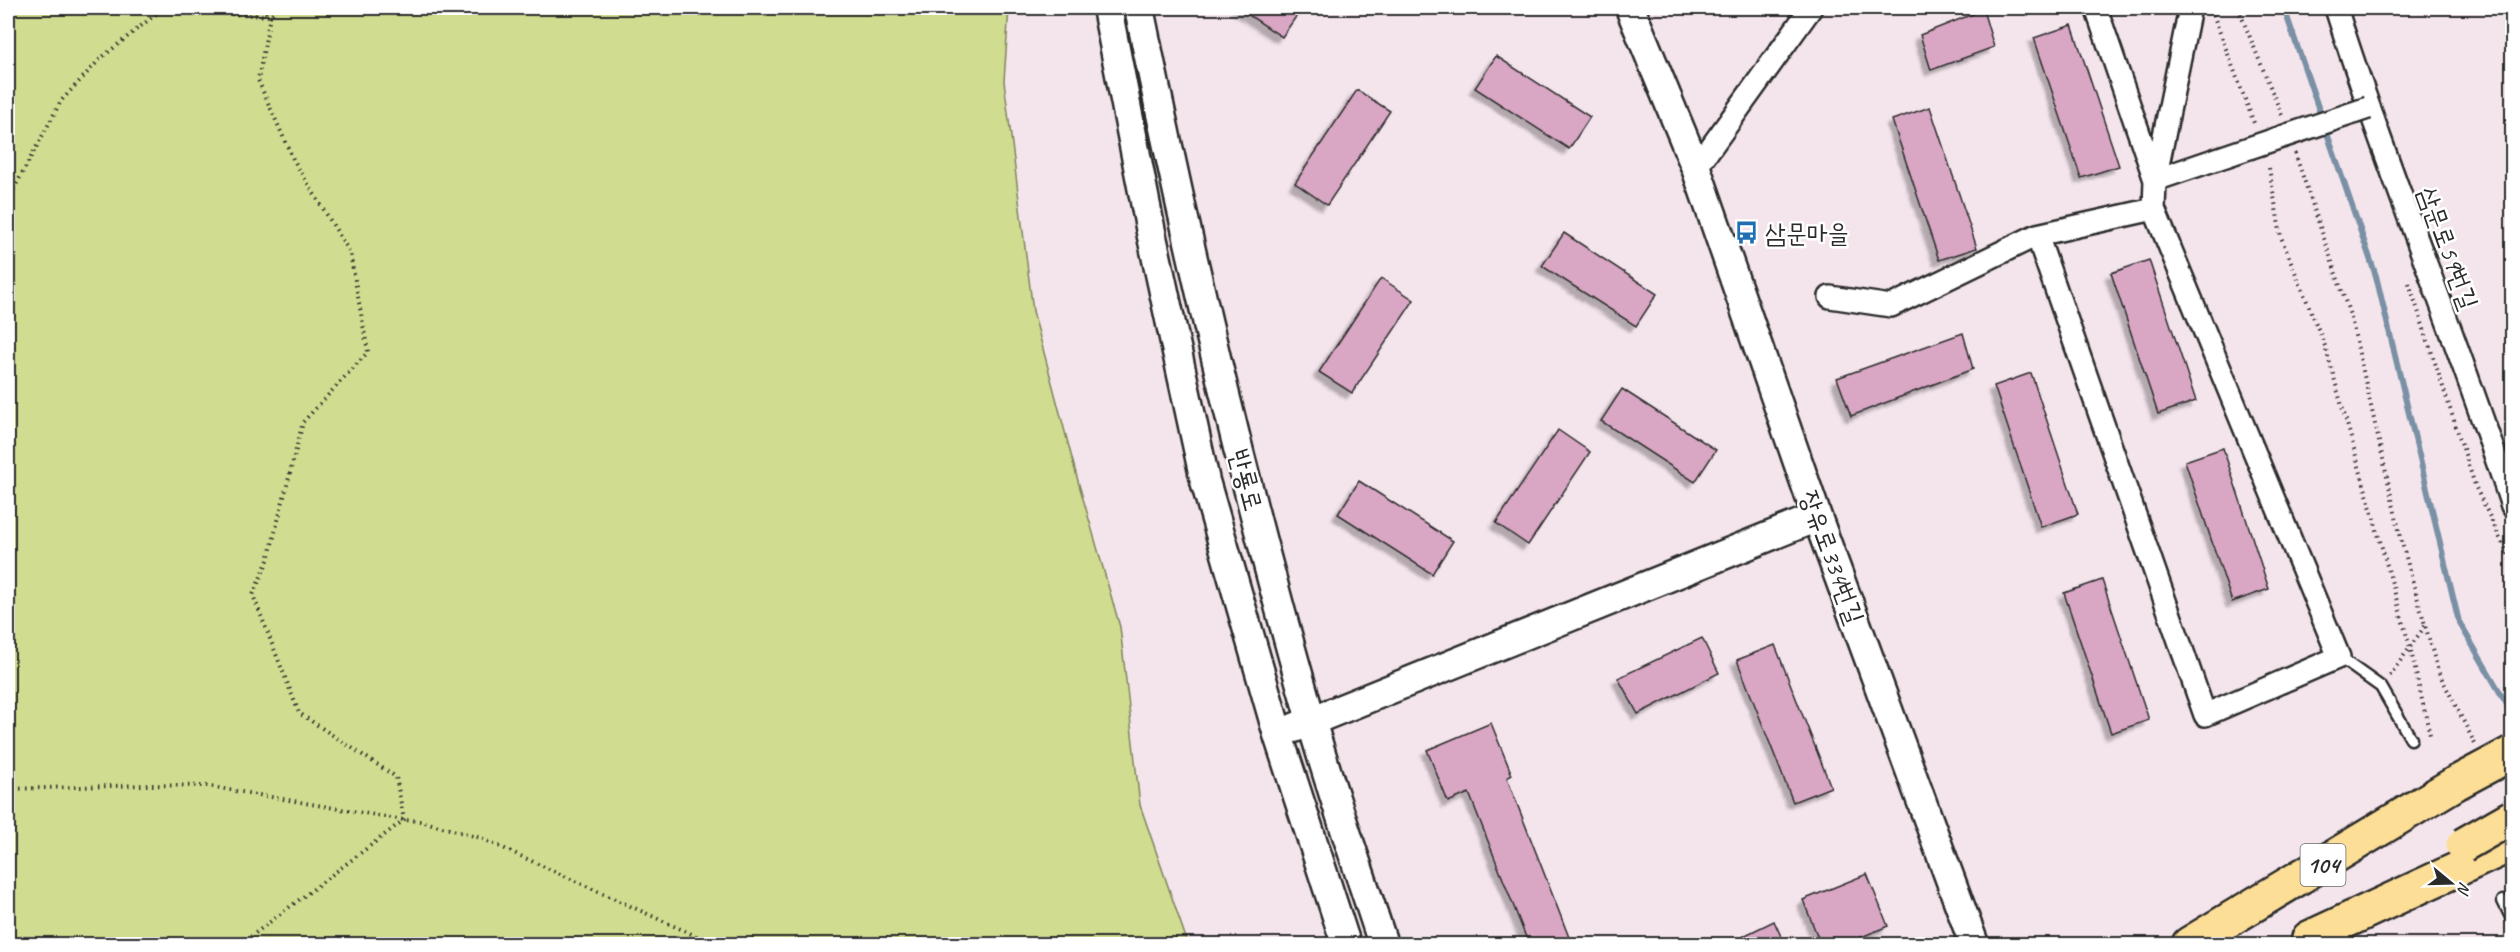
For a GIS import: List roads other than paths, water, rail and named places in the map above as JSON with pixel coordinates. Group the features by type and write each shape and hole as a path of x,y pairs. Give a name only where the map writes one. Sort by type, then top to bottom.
{"highway":[{"name":"104","path":"2189,945 2456,783 2512,753"},
{"name":"104","path":"2304,941 2512,817"},
{"path":"2304,941 2507,847"}],"street":[{"name":"반룡로","path":"1107,8 1151,232 1205,481 1278,735 1346,945"},
{"name":"반룡로","path":"1139,8 1183,225 1238,448 1311,721 1383,945"},
{"name":"장유로334번길","path":"1630,8 1696,168 1817,517 1974,945"},
{"path":"1696,168 1811,8"},
{"path":"2096,8 2155,180"},
{"path":"2037,235 2205,715 2339,657 2154,209 2155,180 2190,8"},
{"name":"삼문로59번길","path":"2336,8 2368,108 2492,445 2512,506"},
{"path":"2155,180 2368,108"},
{"path":"1830,297 1891,306 2037,235 2154,209"},
{"path":"1278,735 1817,517"}],"lane":[{"path":"2339,657 2381,687 2411,739"},
{"path":"2503,901 2512,919"}],"waterway":[{"path":"2284,8 2376,276 2459,622 2512,713"}],"place":[{"name":"삼문마을","path":"1747,233"}]}
